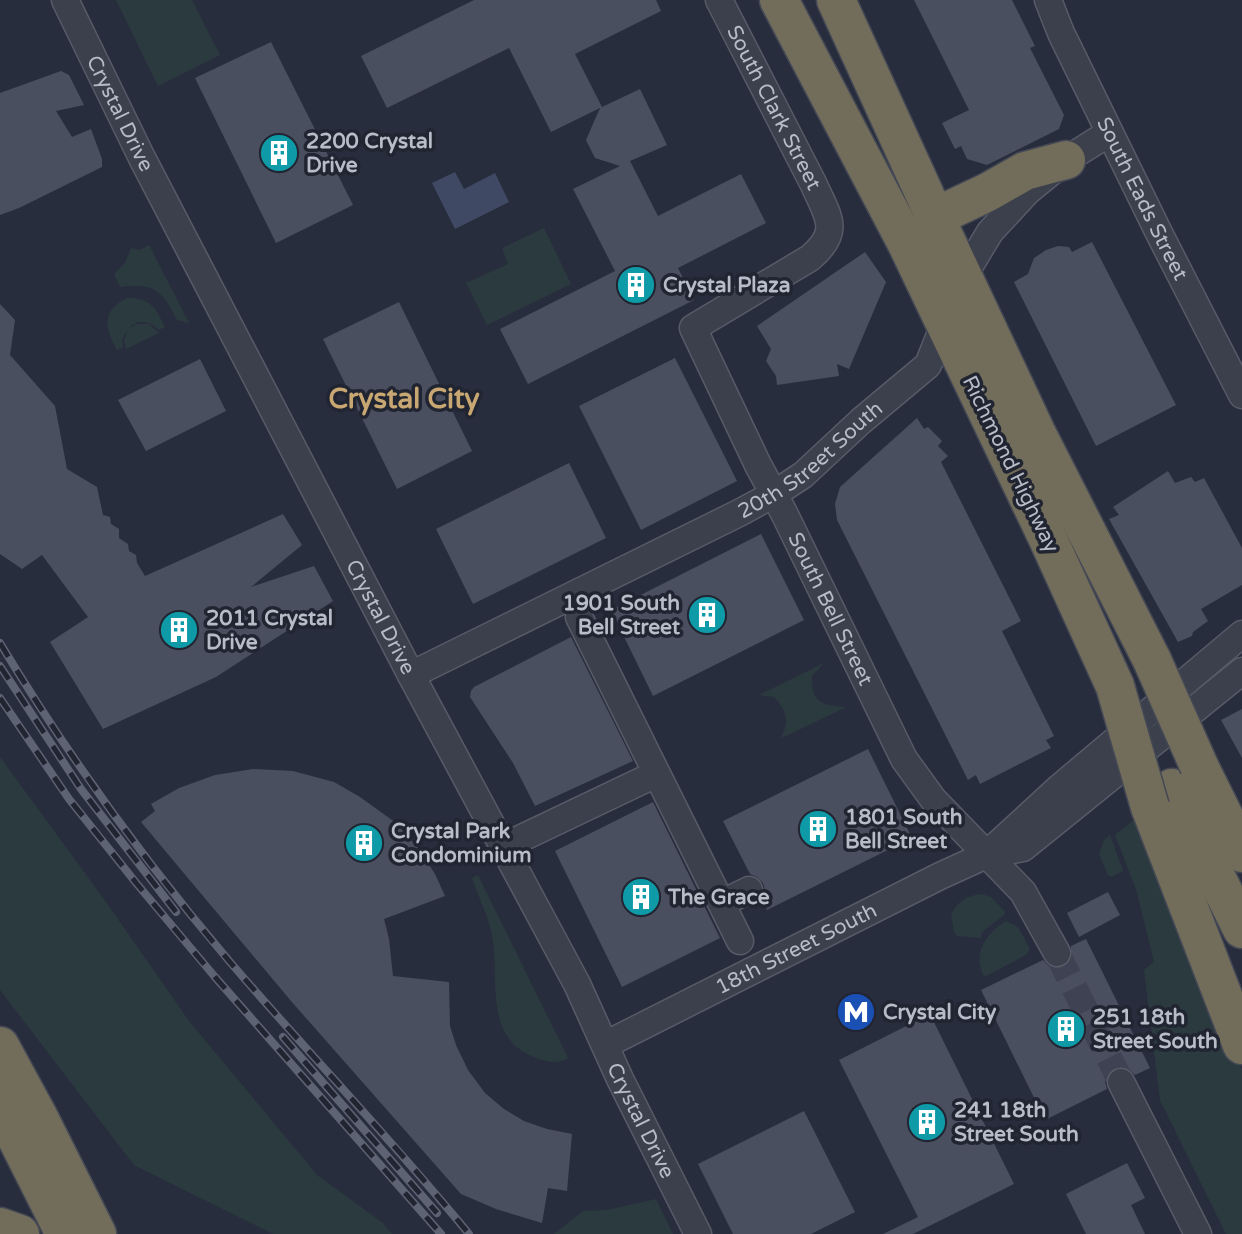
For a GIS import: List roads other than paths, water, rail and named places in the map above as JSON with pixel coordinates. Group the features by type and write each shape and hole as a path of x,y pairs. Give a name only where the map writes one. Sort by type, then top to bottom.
{"highway":[{"name":"Richmond Highway","path":"779,0 907,244 1048,538 1115,686 1242,853"},
{"name":"Richmond Highway","path":"836,0 1036,432 1152,660 1184,778 1242,929"},
{"path":"935,217 1025,171 1066,160"},
{"path":"1184,778 1242,797"},
{"path":"1184,778 1242,1045"},
{"path":"0,1046 38,1116 77,1227"},
{"path":"0,1105 77,1227"},
{"path":"0,1227 20,1234"}],"street":[{"name":"Crystal Drive","path":"65,0 135,146 411,675 577,984 698,1234"},
{"name":"South Clark Street","path":"719,0 828,216"},
{"name":"South Eads Street","path":"1048,0 1061,33 1110,133 1242,395"},
{"name":"20th Street South","path":"411,675 774,494 811,468 861,421 928,365 963,277 993,229 1028,191 1066,160 1110,133"},
{"name":"South Bell Street","path":"828,216 830,234 821,249 693,328 758,466 904,759 933,799 1023,892 1057,953"},
{"path":"579,617 740,941"},
{"name":"18th Street South","path":"986,855 1060,787 1242,634"},
{"name":"18th Street South","path":"605,1045 940,876 986,855 1023,848 1242,671"},
{"path":"503,847 656,774"},
{"path":"722,903 748,890"},
{"path":"1121,1082 1198,1234"}],"water":[{"path":"455,172 464,189 495,173 509,202 455,229 432,183"}],"tunnel":[{"path":"1057,953 1121,1082"}],"railway":[{"path":"0,643 80,767 168,886 230,962 469,1234"},
{"path":"0,666 81,789 176,912"},
{"path":"0,698 69,799 137,884 441,1234"},
{"path":"283,1037 437,1213"}],"place":[{"name":"2200 Crystal Drive","path":"279,153"},
{"name":"Crystal Plaza","path":"636,285"},
{"name":"1901 South Bell Street","path":"707,615"},
{"name":"2011 Crystal Drive","path":"179,630"},
{"name":"1801 South Bell Street","path":"818,829"},
{"name":"Crystal Park Condominium","path":"364,843"},
{"name":"The Grace","path":"641,897"},
{"name":"Crystal City","path":"856,1012"},
{"name":"251 18th Street South","path":"1066,1029"},
{"name":"241 18th Street South","path":"927,1122"}],"district":[{"name":"Crystal City","path":"404,398"}]}
